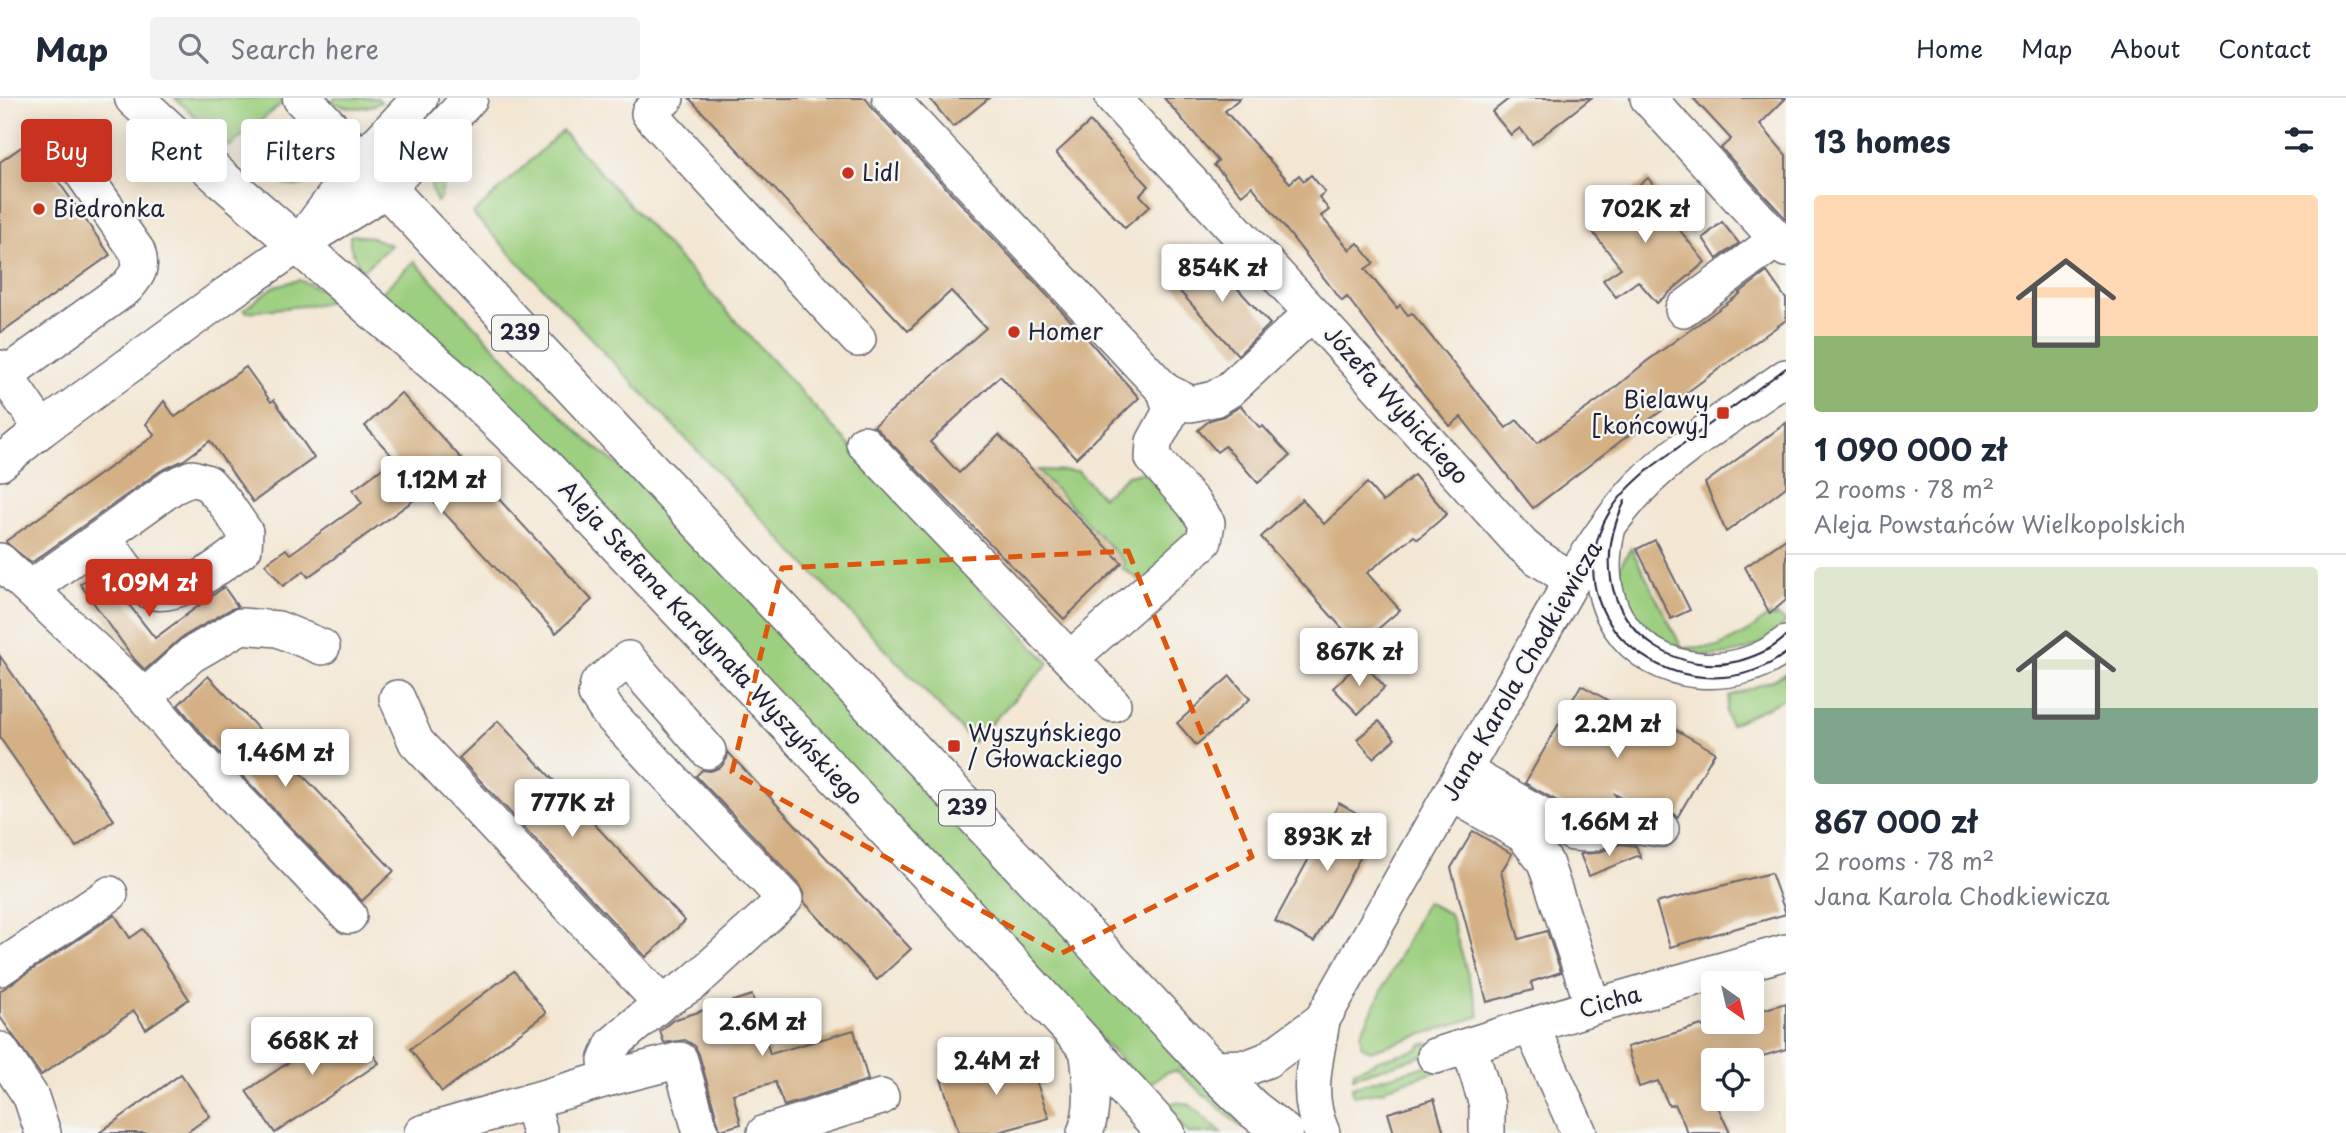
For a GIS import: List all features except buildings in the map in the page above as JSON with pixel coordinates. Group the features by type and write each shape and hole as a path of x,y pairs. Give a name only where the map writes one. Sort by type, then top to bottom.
{"main road":[{"name":"Aleja Stefana Kardynała Wyszyńskiego","path":"134,98 222,179 468,392 539,461 1166,1133"},
{"name":"239","path":"302,98 321,119"},
{"name":"239","path":"360,162 1211,1068 1253,1110 1284,1133"}],"street":[{"path":"360,162 420,98"},
{"path":"0,463 42,429 299,244 386,190 470,98"},
{"path":"890,98 1165,391 1191,404 1214,399 1237,383 1312,313"},
{"name":"Józefa Wybickiego","path":"1113,98 1522,545 1572,580"},
{"path":"1648,98 1782,244 1683,309"},
{"path":"650,103 858,340"},
{"path":"42,429 2,371 127,287 137,275 140,262 136,251 89,182"},
{"path":"299,244 345,182"},
{"name":"Jana Karola Chodkiewicza","path":"1322,1133 1315,1116 1311,1090 1322,1020 1572,580 1608,524 1642,485 1786,377"},
{"path":"1072,658 1204,541 1207,523 1193,502 1153,458 1154,442 1171,411 1165,391"},
{"path":"864,443 1113,704"},
{"path":"1608,524 1602,569 1606,592 1620,625 1642,648 1666,662 1687,669 1722,671 1757,662 1786,644"},
{"path":"31,588 104,538"},
{"path":"0,561 145,697 188,748 349,916"},
{"path":"145,697 191,655 241,626 278,629 323,647"},
{"path":"610,1078 606,1061 612,1044 662,1003 693,982 785,899 608,712 596,694 598,684 628,659 708,751"},
{"path":"397,698 416,742 662,1003"},
{"path":"1457,782 1573,834 1590,834 1618,823 1661,829"},
{"path":"1457,782 1524,835 1545,862 1588,991"},
{"path":"0,968 110,894"},
{"name":"Cicha","path":"1435,1056 1786,952"},
{"name":"Jana Karola Chodkiewicza","path":"1211,1068 1249,1067 1268,1060 1322,1020"},
{"path":"1531,1026 1579,1133"},
{"path":"1086,1133 1092,1093 1087,1046"},
{"path":"1469,1046 1487,1105 1487,1133"},
{"path":"0,1050 31,1097 43,1133"},
{"path":"422,1133 536,1117 610,1078 680,1060 701,1133"},
{"path":"765,1133 881,1097"}],"highlighted area":[{"path":"1128,551 1252,857 1060,954 732,772 782,568"}],"green space":[{"path":"175,98 282,98 285,101 263,119 241,119 241,137 229,147 227,119 198,119"},
{"path":"335,98 378,98 381,102 369,106 343,106 331,101"},
{"path":"562,131 1049,663 973,742 473,214"},
{"path":"278,182 307,182 296,186"},
{"path":"431,182 444,182 441,197 437,202"},
{"path":"350,236 371,237 391,245 361,272 350,245"},
{"path":"414,261 521,375 588,441 644,486 1248,1125 1246,1128 1241,1127 1177,1071 1167,1072 1146,1086 380,294"},
{"path":"299,280 334,295 327,302 320,304 247,312 244,309 275,286"},
{"path":"1037,470 1078,471 1102,497 1128,475 1145,471 1196,524 1144,584 1122,568 1124,562"},
{"path":"1631,548 1682,648 1718,647 1748,632 1770,614 1786,622 1762,643 1731,654 1698,655 1667,647 1643,629 1629,610 1623,596 1619,571"},
{"path":"1786,673 1786,698 1730,725 1726,712 1729,696"},
{"path":"1426,902 1450,914 1480,1016 1370,1051 1361,1045 1361,1033"},
{"path":"1430,1043 1432,1053 1353,1077 1354,1071"},
{"path":"1436,1063 1438,1071 1388,1087 1384,1091 1353,1096 1352,1087"},
{"path":"1175,1102 1189,1104 1222,1133 1188,1133 1166,1108"}],"tram line":[{"path":"1786,368 1653,466 1619,498 1604,522 1593,563 1598,599 1615,631 1642,655 1675,671 1712,677 1750,672 1786,653"},
{"path":"1625,501 1612,539 1611,579 1617,600 1640,635 1657,648 1676,657 1696,663 1718,664 1739,661 1758,654 1776,645 1786,636"}],"place":[{"name":"Lidl","path":"848,173"},
{"name":"Biedronka","path":"39,209"},
{"name":"Homer","path":"1014,332"},
{"name":"Bielawy [końcowy]","path":"1723,413"},
{"name":"Wyszyńskiego / Głowackiego","path":"954,746"}]}
